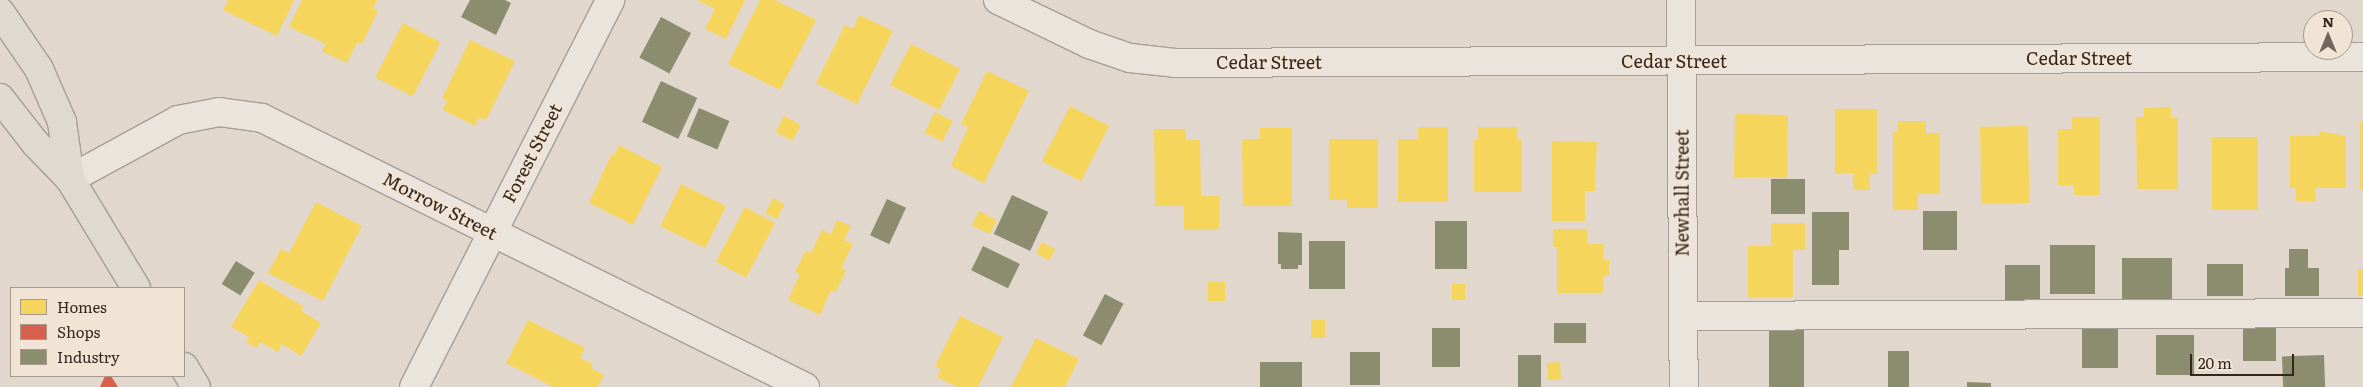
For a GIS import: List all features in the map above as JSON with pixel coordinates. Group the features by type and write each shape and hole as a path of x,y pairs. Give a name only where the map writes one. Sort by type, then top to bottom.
{"main road":[{"path":"0,12 39,68 62,122 70,179"},
{"path":"0,98 36,144 70,179 135,287"},
{"path":"185,369 196,387"}],"street":[{"name":"Forest Street","path":"414,387 610,0"},
{"name":"Cedar Street","path":"998,0 1089,44 1130,58 1175,63 2363,56"},
{"name":"Newhall Street","path":"1681,0 1684,387"},
{"name":"Morrow Street","path":"70,179 178,120 206,113 242,113 284,126 491,232 805,387"},
{"path":"1683,316 2363,313"}],"building: Homes":[{"path":"228,0 294,0 277,36 223,10"},
{"path":"302,0 377,0 373,8 378,11 362,44 357,42 347,63 322,51 326,44 289,27"},
{"path":"697,0 745,0 726,39 705,29 715,9"},
{"path":"760,0 775,0 816,20 780,90 728,64"},
{"path":"859,15 893,31 857,104 816,83 845,25 853,29"},
{"path":"403,23 440,42 413,96 375,77"},
{"path":"470,40 515,61 486,120 479,117 475,126 443,110 447,101 442,98"},
{"path":"911,44 960,69 939,110 890,85"},
{"path":"987,71 1029,91 984,183 951,166 968,127 961,124"},
{"path":"1070,106 1109,126 1081,181 1042,161"},
{"path":"2171,107 2171,118 2178,118 2178,189 2137,189 2136,117 2144,117 2144,108"},
{"path":"1835,109 1877,109 1877,174 1870,174 1870,190 1853,190 1853,173 1835,174"},
{"path":"935,112 953,121 942,142 925,132"},
{"path":"1735,114 1788,115 1787,178 1734,177"},
{"path":"784,116 801,125 792,141 776,132"},
{"path":"2072,117 2100,117 2100,195 2074,195 2074,185 2058,185 2058,129 2072,129"},
{"path":"1898,121 1926,121 1926,133 1940,133 1940,194 1918,194 1918,210 1893,210 1893,132 1898,132"},
{"path":"2360,122 2363,122 2363,190 2360,190"},
{"path":"2028,126 2029,203 1981,204 1980,127"},
{"path":"1418,127 1448,127 1448,202 1398,202 1398,139 1418,139"},
{"path":"1478,127 1518,127 1517,140 1522,140 1522,192 1474,192 1474,140 1478,140"},
{"path":"1260,128 1292,128 1292,206 1243,206 1242,139 1260,139"},
{"path":"1154,129 1186,129 1186,140 1200,140 1201,196 1219,196 1219,230 1184,230 1184,206 1155,206"},
{"path":"2319,131 2346,136 2346,188 2315,188 2315,201 2296,201 2296,188 2290,188 2290,136 2320,136"},
{"path":"2212,137 2258,137 2258,210 2212,210"},
{"path":"1329,139 1378,139 1378,208 1347,208 1347,200 1329,200"},
{"path":"1552,141 1597,142 1595,191 1585,191 1585,221 1552,221"},
{"path":"619,145 662,167 633,225 589,203 612,153 615,155"},
{"path":"681,184 726,206 705,248 660,226"},
{"path":"773,198 785,204 777,219 765,213"},
{"path":"316,202 362,226 323,301 268,273 281,249 289,253"},
{"path":"745,207 775,223 746,278 716,262"},
{"path":"979,211 997,220 990,234 972,225"},
{"path":"837,220 851,226 844,240 853,244 841,268 846,270 836,292 831,290 820,315 788,300 800,274 795,272 806,250 811,253 822,230 831,234"},
{"path":"1771,223 1805,223 1805,250 1793,250 1793,297 1748,297 1748,246 1771,246"},
{"path":"1553,229 1587,229 1587,244 1603,244 1603,260 1609,260 1609,276 1603,276 1603,293 1557,293 1557,247 1553,247"},
{"path":"1042,242 1055,249 1049,261 1036,253"},
{"path":"2358,269 2363,269 2363,296 2358,296"},
{"path":"259,280 304,307 301,311 321,323 301,356 282,344 278,352 260,342 257,348 246,342 249,337 231,327"},
{"path":"1208,282 1225,282 1225,301 1208,301"},
{"path":"1452,284 1465,284 1465,300 1452,300"},
{"path":"960,316 1003,337 978,387 957,387 937,377 941,369 935,366"},
{"path":"528,320 585,348 580,358 593,364 591,368 604,375 598,387 554,387 506,363"},
{"path":"1311,320 1325,320 1325,338 1311,338"},
{"path":"1036,338 1079,359 1065,387 1011,387"},
{"path":"1560,362 1561,379 1548,380 1547,363"}],"building: Shops":[{"path":"105,377 112,377 118,387 100,387"}],"building: Industry":[{"path":"470,0 505,0 511,3 496,35 461,17"},
{"path":"661,17 691,33 669,74 639,58"},
{"path":"661,81 697,98 678,139 642,122"},
{"path":"699,108 729,121 717,149 687,137"},
{"path":"1771,179 1805,179 1805,214 1771,214"},
{"path":"1012,195 1048,212 1030,251 994,234"},
{"path":"887,199 906,208 889,244 870,235"},
{"path":"1923,211 1957,211 1957,250 1923,250"},
{"path":"1812,212 1849,212 1849,250 1839,250 1839,285 1812,285"},
{"path":"1435,221 1467,221 1467,269 1435,269"},
{"path":"1278,232 1302,233 1302,265 1298,265 1298,269 1281,269 1281,264 1278,264"},
{"path":"1309,241 1345,241 1345,289 1309,289"},
{"path":"2050,245 2095,245 2095,294 2050,294"},
{"path":"983,246 1020,264 1008,288 971,270"},
{"path":"2289,249 2308,249 2308,268 2319,268 2319,296 2285,296 2285,268 2289,268"},
{"path":"2122,258 2172,258 2172,303 2122,303"},
{"path":"236,261 255,273 240,296 222,284"},
{"path":"2207,264 2243,264 2243,296 2207,296"},
{"path":"2005,265 2040,265 2040,301 2005,301"},
{"path":"1105,294 1124,304 1101,345 1083,335"},
{"path":"1554,323 1586,323 1586,343 1554,343"},
{"path":"2243,326 2276,326 2276,361 2243,361"},
{"path":"2082,327 2118,327 2118,368 2082,368"},
{"path":"1432,328 1460,328 1460,367 1432,367"},
{"path":"1769,330 1804,330 1804,387 1769,387"},
{"path":"2156,335 2194,335 2194,375 2156,375"},
{"path":"1888,351 1909,351 1909,387 1888,387"},
{"path":"1350,352 1380,352 1380,385 1350,385"},
{"path":"1518,355 1541,355 1541,387 1518,387"},
{"path":"2324,355 2325,387 2283,387 2282,356"},
{"path":"1260,362 1302,362 1302,387 1260,387"},
{"path":"1967,382 1991,383 1991,387 1967,387"}]}
